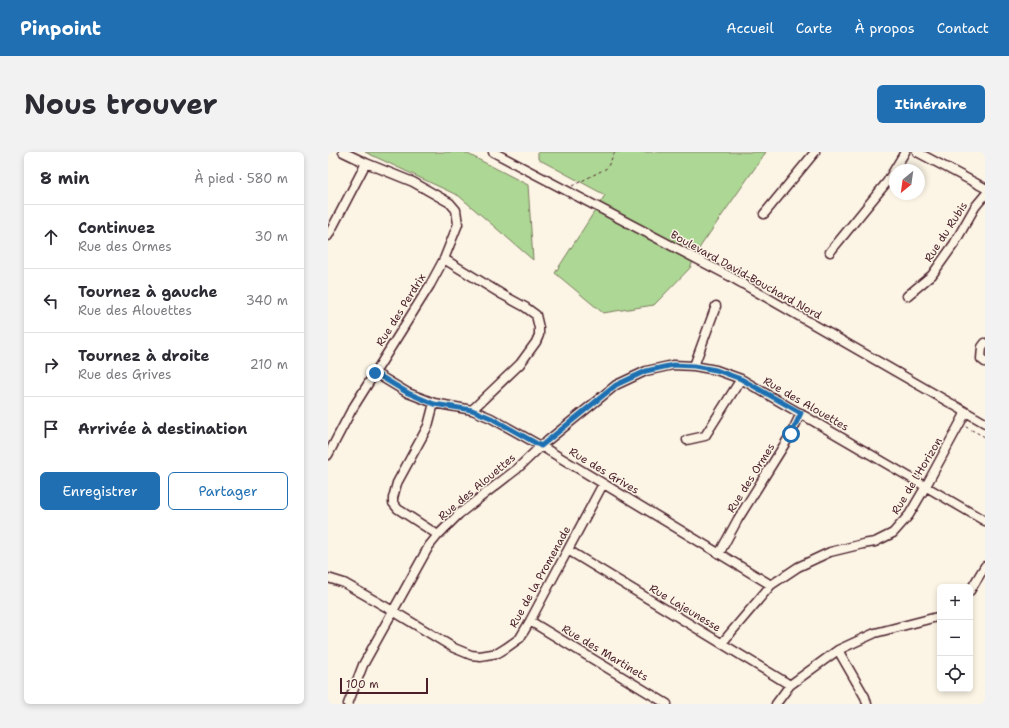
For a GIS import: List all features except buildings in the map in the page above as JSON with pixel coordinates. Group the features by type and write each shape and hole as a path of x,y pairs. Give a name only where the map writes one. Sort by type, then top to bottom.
{"street":[{"name":"Rue des Perdrix","path":"328,455 352,411 430,285 444,259 458,224 456,210 450,203 413,182 342,152"},
{"name":"Boulevard David-Bouchard Nord","path":"493,152 731,277 985,423"},
{"path":"764,214 815,152"},
{"path":"830,252 887,182 905,152"},
{"path":"918,152 985,188"},
{"path":"328,236 366,163"},
{"name":"Rue du Rubis","path":"908,296 932,275 954,244 975,207 985,195"},
{"path":"444,259 525,307 536,315 539,328 539,335 536,342 520,364 472,410"},
{"path":"694,366 716,306"},
{"path":"985,343 982,347 981,359 985,362"},
{"name":"Rue des Alouettes","path":"348,704 363,664 429,546 438,535 459,514 517,469 541,446 616,385 646,371 673,365 694,366 716,370 741,379 985,521"},
{"name":"Rue des Grives","path":"375,373 408,393 434,404 472,410 491,418 541,446 771,585"},
{"path":"687,440 705,436 741,379"},
{"path":"434,404 428,426 397,483 393,502 398,509 438,535"},
{"name":"Rue de l'Horizon","path":"722,643 771,585 798,567 830,552 875,542 893,533 909,515 966,412"},
{"name":"Rue des Ormes","path":"719,554 738,519 791,434 801,413"},
{"name":"Rue de la Promenade","path":"328,578 344,583 454,648 471,655 480,656 498,652 520,638 603,484"},
{"name":"Rue Lajeunesse","path":"568,550 790,684"},
{"path":"973,586 985,566"},
{"path":"776,704 790,684 838,650 876,633 937,617"},
{"name":"Rue des Martinets","path":"530,621 667,704"},
{"path":"838,650 865,697 867,704"}],"path":[{"path":"565,190 607,168 615,152"},
{"path":"960,423 985,438"}],"green space":[{"path":"365,152 464,152 528,185 533,260 459,196"},
{"path":"538,152 766,152 700,247 690,268 654,305 603,313 555,273 605,195 538,159"}],"route":[{"path":"375,373 408,393 434,404 472,410 491,418 541,446 616,385 646,371 673,365 694,366 716,370 741,379 801,413 791,434"}]}
